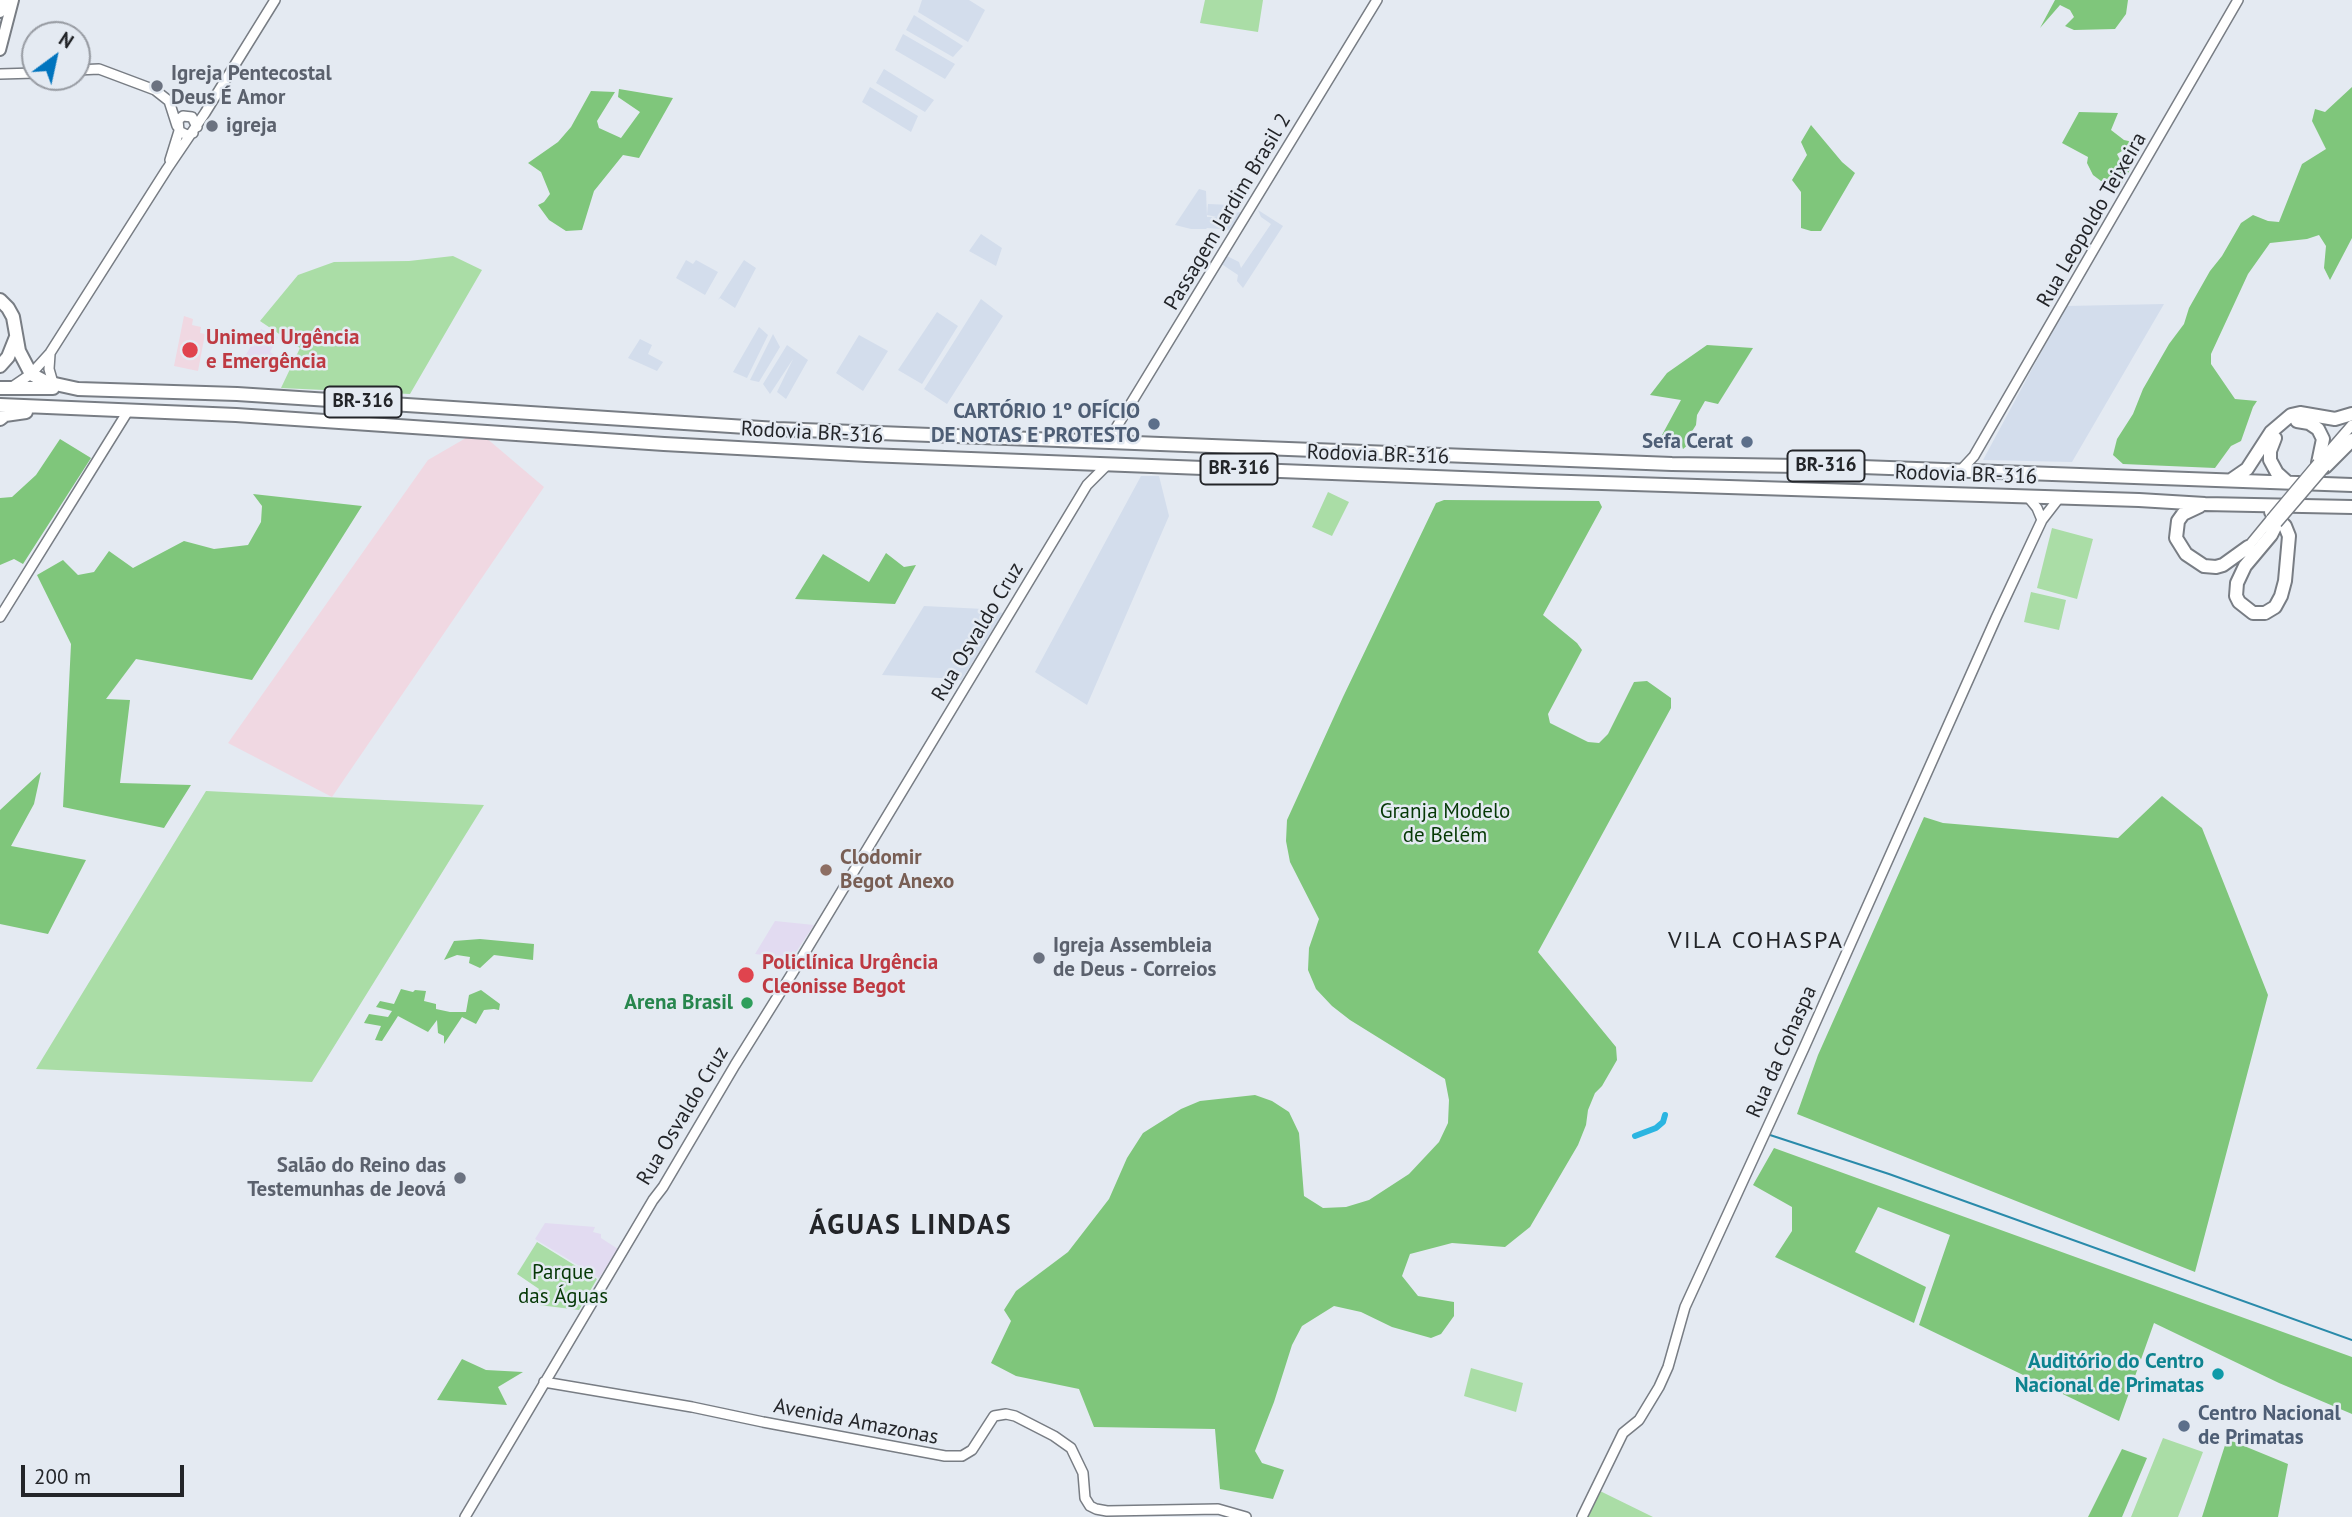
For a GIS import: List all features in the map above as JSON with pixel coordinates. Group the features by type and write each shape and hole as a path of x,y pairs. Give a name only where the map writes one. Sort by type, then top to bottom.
{"highway":[{"path":"0,300 11,313 19,351 31,374 41,380 78,389"},
{"path":"0,366 8,357 17,337"},
{"name":"BR-316","path":"5,388 78,389"},
{"name":"Rodovia BR-316","path":"78,389 242,395 777,429 1672,464 1809,466"},
{"name":"BR-316","path":"0,405 128,411"},
{"path":"0,419 5,415 21,412 71,412 78,408"},
{"name":"Rodovia BR-316","path":"128,411 236,415 723,448 1345,473 2258,506 2352,507"},
{"path":"2231,480 2247,469 2271,432 2291,415 2300,413 2335,419 2352,414"},
{"path":"2287,482 2273,467 2270,452 2277,435 2292,422 2303,421 2318,429 2323,439 2322,465"},
{"path":"2322,465 2352,438"},
{"path":"1315,471 1321,465 1322,458 1317,450"},
{"path":"1345,473 1342,467 1344,459 1354,452"},
{"path":"1806,489 1813,476 1809,466"},
{"name":"BR-316","path":"1809,466 1980,471"},
{"path":"1824,466 1820,476 1825,489"},
{"name":"Rodovia BR-316","path":"1980,471 2352,485"},
{"path":"2205,504 2183,514 2178,521 2176,538 2186,554 2204,566 2216,568 2248,547"},
{"path":"2258,506 2278,517 2289,536 2285,581 2279,601 2269,611 2253,613 2239,602 2236,596 2237,583 2245,566 2271,536 2274,521"}],"main road":[{"path":"0,12 3,0"},
{"path":"0,50 13,0"}],"street":[{"path":"5,388 31,374 50,354 167,169 195,130 275,0"},
{"name":"Passagem Jardim Brasil 2","path":"1108,441 1377,0"},
{"name":"Rua Leopoldo Teixeira","path":"1960,471 1974,456 2238,0"},
{"path":"91,69 99,69 155,90 169,101 178,129 187,135 195,130"},
{"path":"0,74 21,73"},
{"path":"167,169 178,120 183,116 192,117 205,113"},
{"path":"192,117 195,130"},
{"path":"50,354 49,369 53,383"},
{"path":"0,617 128,411"},
{"path":"2248,547 2322,465 2352,425"},
{"path":"1974,456 1980,471"},
{"path":"1080,463 1087,473 1087,485"},
{"name":"Rua Osvaldo Cruz","path":"465,1517 1087,485 1094,475 1108,464"},
{"path":"2028,497 2042,520"},
{"name":"Rua da Cohaspa","path":"1582,1517 1623,1433 1639,1420 1664,1377 1685,1307 1990,631 2042,520 2059,498"},
{"name":"Avenida Amazonas","path":"544,1382 692,1406 944,1456 961,1456 972,1450 994,1416 1006,1414 1054,1436 1071,1448 1083,1473 1085,1498 1090,1506 1096,1509 1217,1509 1246,1517"}],"shaded area":[{"path":"922,0 969,0 985,10 968,42 918,12"},
{"path":"914,15 963,46 953,57 906,30"},
{"path":"903,34 955,64 945,79 895,50"},
{"path":"884,69 934,100 925,112 876,83"},
{"path":"870,87 918,116 911,132 862,102"},
{"path":"1199,189 1206,191 1207,217 1217,217 1207,215 1208,204 1232,205 1232,216 1233,213 1242,212 1232,230 1191,229 1175,225"},
{"path":"1258,210 1283,226 1243,288 1237,281 1238,275 1220,263 1225,255 1239,262 1241,268 1271,224 1261,217"},
{"path":"981,234 1002,248 996,266 969,251"},
{"path":"686,260 693,264 696,260 718,272 705,295 676,278"},
{"path":"744,260 756,268 735,308 720,298 718,300"},
{"path":"981,299 1003,316 947,404 924,389"},
{"path":"2164,304 2072,462 1983,460 2066,306"},
{"path":"937,312 958,326 922,384 898,370"},
{"name":"Unimed Urgência e Emergência","path":"184,316 193,319 192,325 201,327 200,333 205,334 198,371 174,366"},
{"path":"759,327 768,335 747,378 733,372"},
{"path":"261,329 278,337 270,352 282,360 277,369 244,358"},
{"path":"773,334 780,347 759,382 750,380"},
{"path":"859,335 888,351 863,391 836,373"},
{"path":"640,339 652,345 648,354 663,362 657,371 628,358"},
{"path":"787,345 808,360 786,399 777,392 793,359 770,394 763,384"},
{"path":"478,431 544,487 332,797 228,743 428,460"},
{"path":"1141,476 1159,476 1169,516 1087,705 1035,672"},
{"path":"924,606 984,609 1003,613 961,681 882,675"},
{"path":"775,921 814,925 792,958 755,954"},
{"path":"545,1223 595,1227 593,1232 601,1234 601,1238 618,1249 599,1278 535,1239"}],"green space":[{"path":"1205,0 1263,0 1258,32 1200,23"},
{"path":"2055,0 2128,0 2126,14 2115,29 2074,30 2065,26 2074,17 2070,10 2060,5 2040,28"},
{"path":"2352,87 2352,238 2330,280 2324,268 2326,246 2319,235 2270,243 2248,274 2211,354 2211,364 2235,399 2257,401 2241,441 2231,446 2215,468 2123,464 2113,455 2117,439 2169,344 2184,324 2189,308 2210,271 2241,223 2253,215 2279,222 2302,164 2326,149 2312,121 2315,109 2325,112"},
{"path":"619,89 673,98 639,158 623,155 594,191 582,230 566,231 549,220 538,205 550,194 541,172 528,163 558,142 571,127 591,91 615,92 597,121 599,128 621,138 640,112 618,97"},
{"path":"2079,112 2118,113 2111,130 2124,140 2133,142 2136,147 2130,153 2122,151 2117,154 2121,162 2131,168 2119,188 2111,181 2101,181 2093,175 2087,163 2088,157 2062,143"},
{"path":"1811,125 1842,162 1855,173 1821,231 1801,228 1801,192 1792,180 1807,155 1801,142"},
{"path":"453,256 482,270 410,394 281,388 300,348 260,321 298,275 334,262 409,261"},
{"path":"1707,345 1753,348 1718,404 1705,401 1697,415 1689,444 1683,449 1662,435 1681,400 1650,395 1667,373"},
{"path":"60,439 91,458 23,564 14,559 0,565 0,498 12,497 36,475"},
{"path":"1328,492 1349,502 1332,536 1312,527"},
{"path":"253,494 362,506 252,680 136,659 106,699 130,700 120,783 191,785 164,828 63,807 71,644 37,575 63,560 78,575 94,572 109,551 133,568 184,541 214,549 248,545 261,522 262,506"},
{"name":"Granja Modelo de Belém","path":"1444,500 1599,501 1602,507 1543,615 1582,650 1548,714 1550,723 1588,742 1599,743 1608,734 1634,682 1647,681 1671,698 1671,708 1538,952 1616,1047 1617,1060 1595,1093 1578,1145 1530,1227 1505,1247 1452,1243 1410,1254 1402,1276 1418,1296 1454,1302 1454,1316 1441,1334 1431,1338 1392,1327 1361,1312 1334,1306 1302,1326 1292,1345 1255,1451 1262,1463 1284,1470 1273,1499 1220,1489 1215,1429 1094,1427 1079,1389 1016,1376 991,1363 1011,1321 1004,1310 1016,1291 1068,1252 1109,1199 1127,1158 1143,1133 1181,1109 1200,1101 1255,1095 1272,1101 1289,1112 1299,1133 1304,1196 1323,1208 1346,1207 1369,1200 1409,1174 1439,1142 1448,1123 1449,1100 1445,1079 1350,1020 1316,989 1308,970 1309,948 1319,919 1290,862 1286,841 1287,820 1343,697 1436,503"},
{"path":"2052,528 2093,539 2077,599 2037,588"},
{"path":"886,553 904,567 916,565 895,604 795,599 823,554 869,582"},
{"path":"2031,592 2066,600 2059,630 2024,622"},
{"path":"41,772 34,804 11,846 86,860 48,934 0,924 0,810"},
{"path":"206,791 484,805 312,1082 36,1069"},
{"path":"2162,796 2202,828 2268,995 2195,1272 1797,1114 1818,1055 1924,817 1943,823 2118,838"},
{"path":"480,939 534,944 533,960 494,955 480,968 469,963 470,957 457,955 444,960 454,941"},
{"path":"401,989 426,991 424,1001 436,1004 436,1009 450,1012 466,1012 469,995 481,990 500,1004 499,1010 484,1010 476,1024 462,1017 444,1044 444,1036 438,1033 437,1020 428,1032 398,1016 382,1041 375,1040 381,1026 364,1023 369,1014 388,1017 392,1011 376,1007 380,1001 394,1004"},
{"path":"1774,1148 2352,1357 2352,1414 2279,1383 2154,1323 2119,1421 1919,1325 1950,1235 1878,1207 1855,1252 1926,1287 1914,1323 1775,1257 1792,1231 1792,1207 1753,1185"},
{"name":"Parque das Águas","path":"537,1242 597,1279 579,1310 531,1304 539,1289 517,1274"},
{"path":"462,1359 486,1370 523,1372 498,1387 507,1405 437,1400"},
{"path":"1471,1368 1523,1383 1516,1412 1464,1396"},
{"path":"2163,1438 2203,1452 2178,1517 2131,1517"},
{"path":"2227,1439 2288,1464 2278,1517 2202,1517"},
{"path":"2122,1449 2147,1458 2122,1517 2088,1517"},
{"path":"1600,1491 1653,1517 1587,1517"}],"waterway":[{"path":"1635,1136 1656,1128 1663,1122 1665,1115"},
{"path":"1770,1135 1889,1174 2352,1340"}],"place":[{"name":"Igreja Pentecostal Deus É Amor","path":"157,86"},
{"name":"igreja","path":"212,126"},
{"name":"Unimed Urgência e Emergência","path":"190,350"},
{"name":"CARTÓRIO 1º OFÍCIO DE NOTAS E PROTESTO","path":"1154,424"},
{"name":"Sefa Cerat","path":"1747,442"},
{"name":"Clodomir Begot Anexo","path":"826,870"},
{"name":"Igreja Assembleia de Deus - Correios","path":"1039,958"},
{"name":"Policlínica Urgência Cleonisse Begot","path":"746,975"},
{"name":"Arena Brasil","path":"747,1003"},
{"name":"Salão do Reino das Testemunhas de Jeová","path":"460,1178"},
{"name":"Auditório do Centro Nacional de Primatas","path":"2218,1374"},
{"name":"Centro Nacional de Primatas","path":"2184,1426"}],"district":[{"name":"VILA COHASPA","path":"1756,941"},
{"name":"ÁGUAS LINDAS","path":"911,1226"}]}
